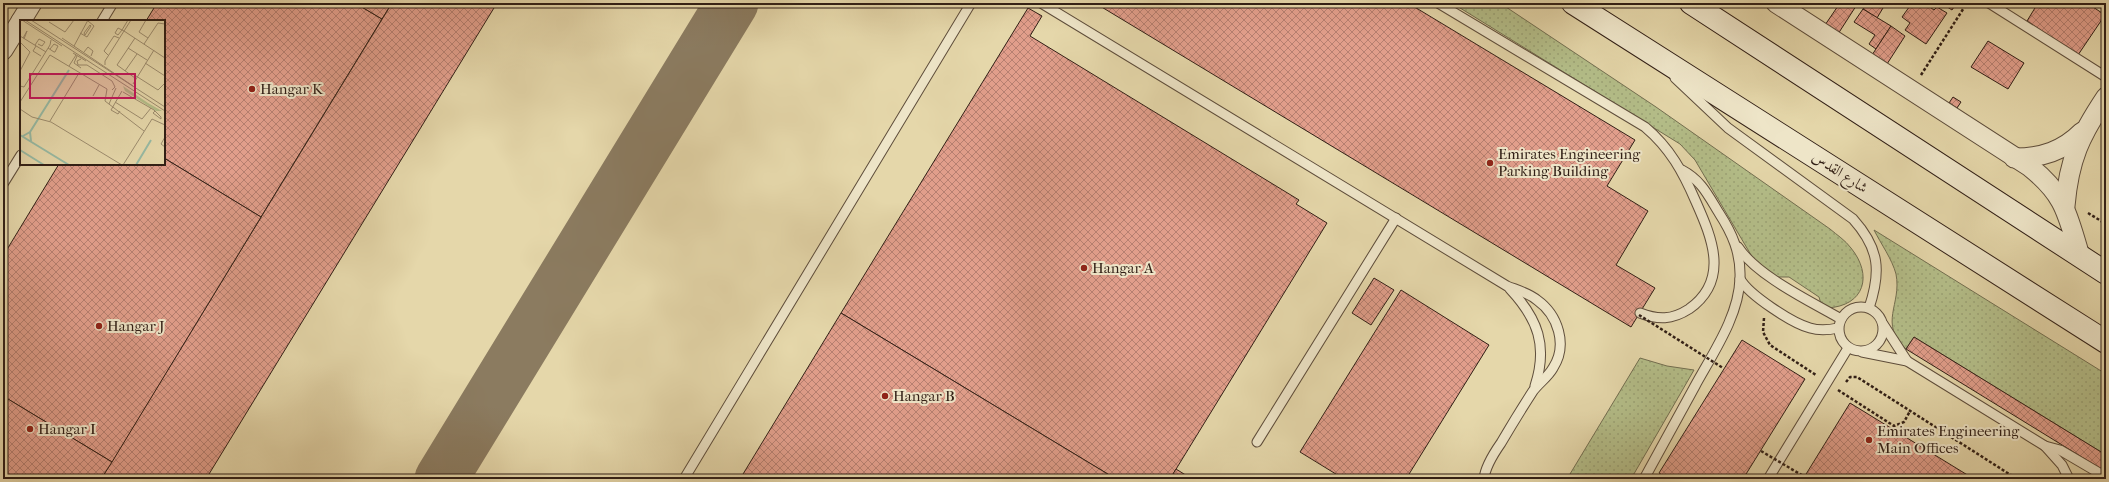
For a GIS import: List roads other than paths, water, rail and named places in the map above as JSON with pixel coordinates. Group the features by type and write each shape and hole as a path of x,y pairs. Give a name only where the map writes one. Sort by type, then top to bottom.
{"main road":[{"name":"شارع القدس","path":"1573,3 2106,342"},
{"path":"1691,3 2106,273"}],"street":[{"path":"22,20 32,3"},
{"path":"1776,3 2030,167 2044,178 2056,191 2065,206 2080,256"},
{"path":"3,50 20,23"},
{"path":"2014,158 2038,156 2060,149 2074,140 2085,129 2106,97"},
{"path":"2065,206 2071,166 2085,129"}],"lane":[{"path":"103,20 113,3"},
{"path":"684,479 971,3"},
{"path":"1041,3 1507,286 1536,299 1546,307 1554,317 1559,329 1559,355 1554,367 1534,390 1494,453 1484,479"},
{"path":"1438,3 1645,127 1664,145 1682,170 1712,238 1715,256 1713,274 1706,291 1694,305 1679,316 1666,319 1653,318 1639,314"},
{"path":"1988,3 2106,77"},
{"path":"1646,49 1728,128 1854,219 1864,231 1872,245 1877,268 1874,292 1868,308"},
{"path":"3,184 20,157"},
{"path":"1682,170 1697,179 1745,257 1760,270 1839,324 1843,343 1848,348 1907,361 2045,446 2062,465 2069,479"},
{"path":"1257,442 1396,218"},
{"path":"1644,479 1720,340 1737,298 1740,279 1738,253 1734,240"},
{"path":"1740,279 1753,295 1803,326 1820,330 1839,324 1853,309 1868,308 1875,312 1907,361"},
{"path":"1507,286 1524,304 1533,319 1540,336 1542,354 1540,372 1534,390"},
{"path":"1862,352 1870,350 1881,339 1882,323"},
{"path":"1768,479 1848,348"},
{"path":"2045,446 2060,450 2106,477"}],"place":[{"name":"Hangar K","path":"252,89"},
{"name":"Emirates Engineering Parking Building","path":"1490,163"},
{"name":"Hangar A","path":"1084,268"},
{"name":"Hangar J","path":"99,326"},
{"name":"Hangar B","path":"885,396"},
{"name":"Hangar I","path":"30,429"},
{"name":"Emirates Engineering Main Offices","path":"1869,440"}]}
